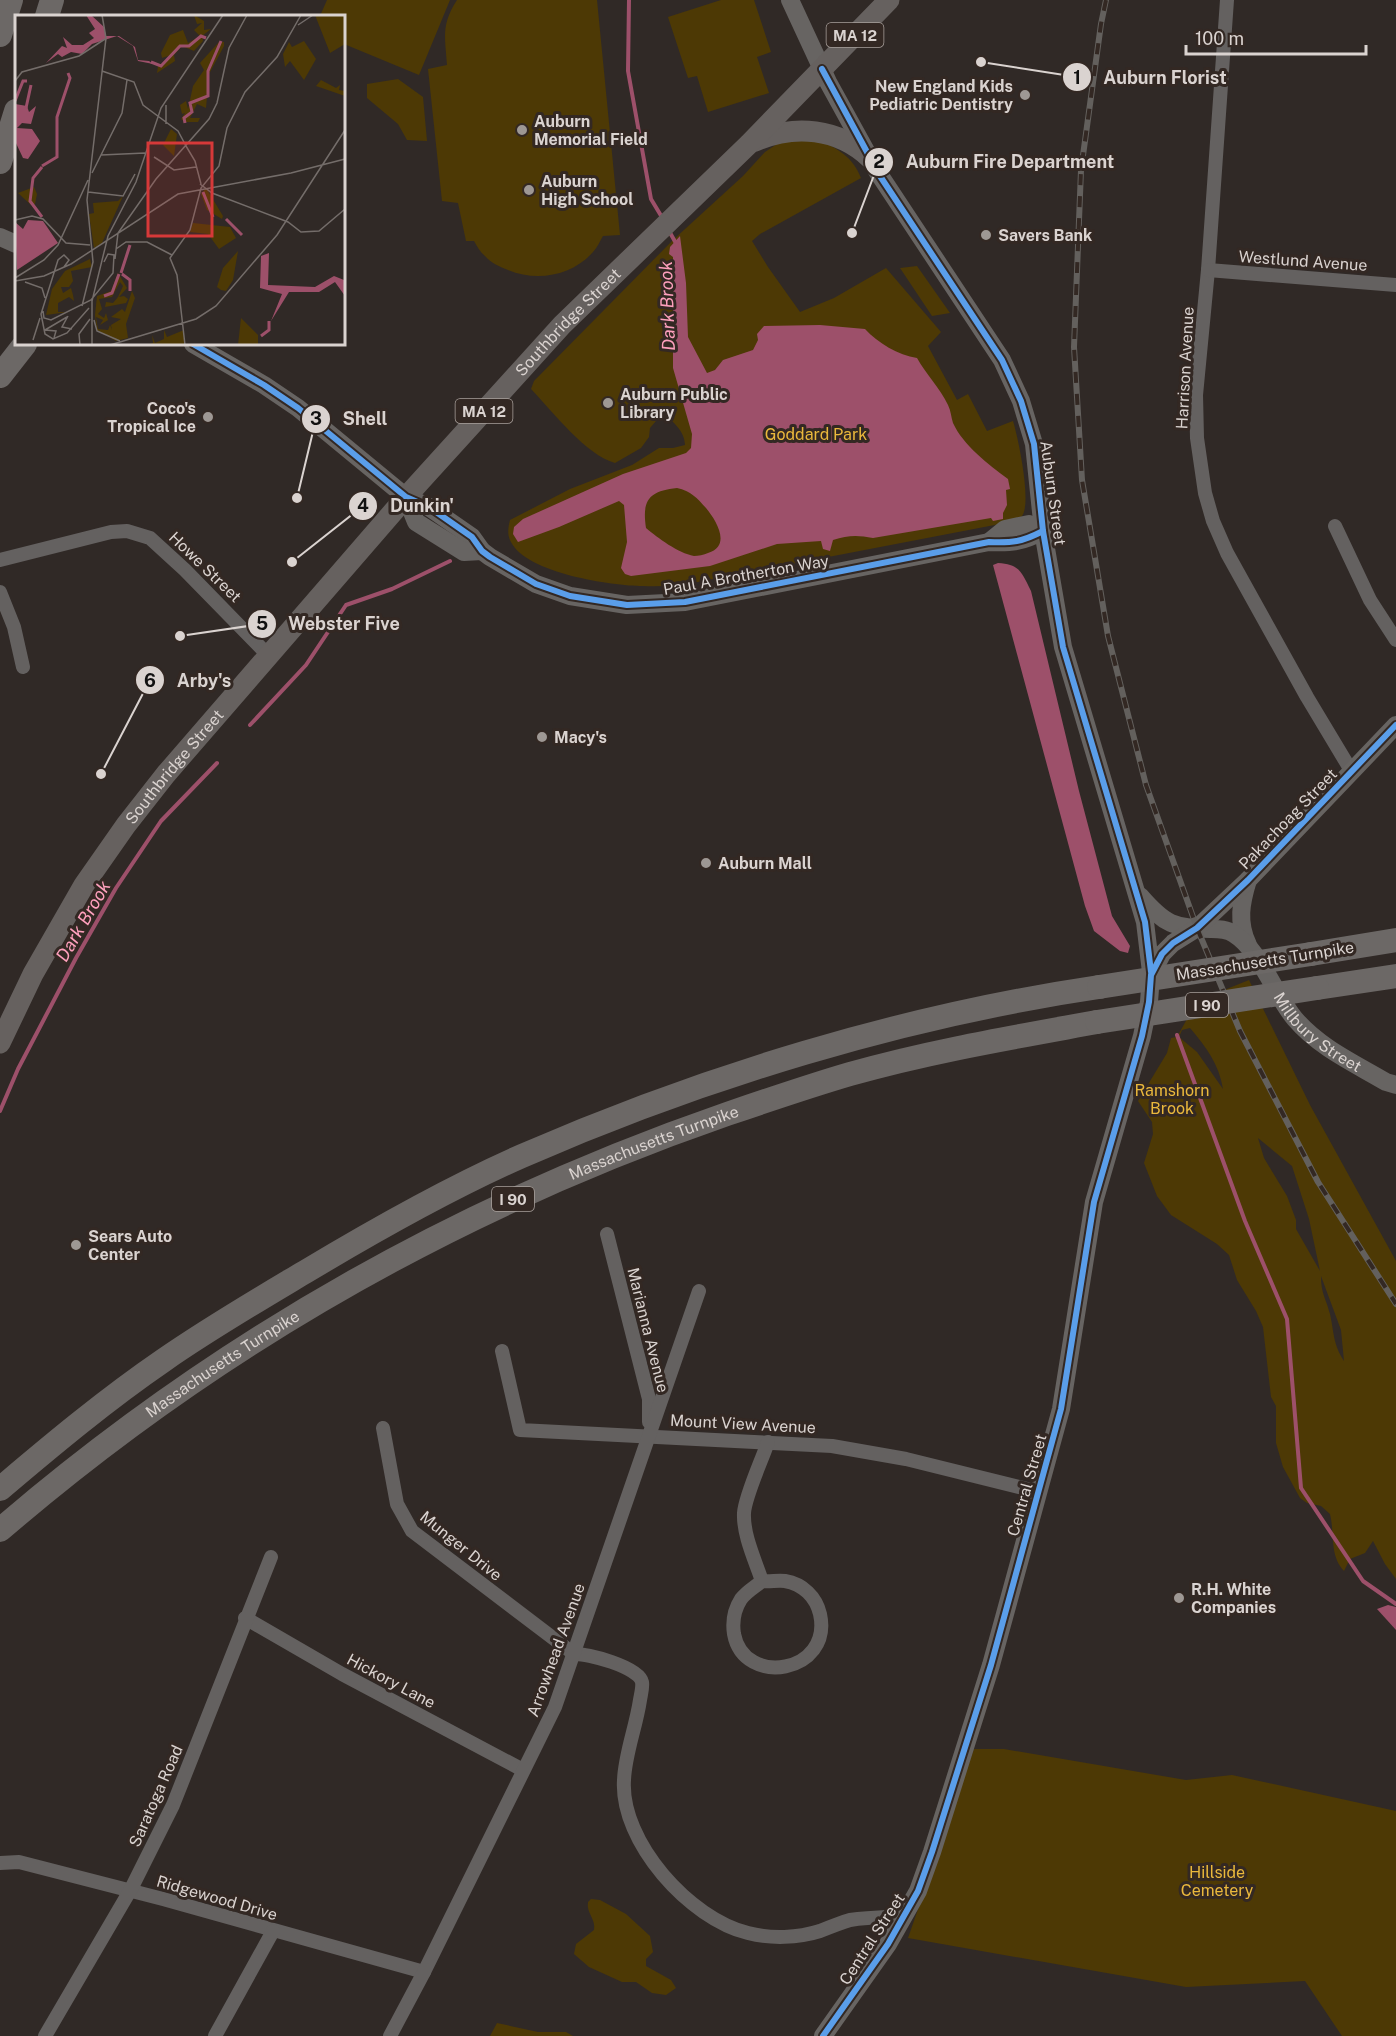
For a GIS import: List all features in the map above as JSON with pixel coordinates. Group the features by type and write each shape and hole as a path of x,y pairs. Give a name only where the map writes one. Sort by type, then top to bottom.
{"highway":[{"path":"0,35 11,0"},
{"path":"47,15 52,0"},
{"path":"0,162 15,114"},
{"path":"0,376 23,345"},
{"name":"Massachusetts Turnpike","path":"0,1489 66,1433 131,1383 207,1332 373,1232 521,1156 691,1091 810,1053 964,1013 1099,987 1396,940"},
{"name":"Massachusetts Turnpike","path":"0,1530 129,1426 307,1307 385,1262 513,1198 650,1141 811,1086 923,1056 1097,1022 1396,976"}],"main road":[{"name":"Southbridge Street","path":"0,1043 33,974 84,885 126,825 166,774 406,497 562,325 749,144 889,0"},
{"path":"749,144 777,133 808,130 830,134 849,142 870,158"}],"street":[{"name":"Auburn Street","path":"790,0 822,69 870,158 1002,360 1026,415 1034,444 1043,531 1066,658 1148,936 1151,975"},
{"name":"Harrison Avenue","path":"1227,0 1196,405 1197,438 1207,505 1227,553 1307,697 1352,772"},
{"path":"0,237 15,244"},
{"name":"Westlund Avenue","path":"1208,270 1396,285"},
{"path":"195,345 290,402 406,497"},
{"name":"Paul A Brotherton Way","path":"406,497 416,522 464,552 482,551 525,578 559,593 615,604 642,605 710,598 989,542 1005,529 1029,524 1043,531"},
{"path":"1335,526 1370,600 1396,640"},
{"name":"Howe Street","path":"0,560 114,532 140,533 155,542 185,570 268,655"},
{"path":"0,592 14,627 23,667"},
{"name":"Pakachoag Street","path":"1197,928 1248,880 1396,725"},
{"path":"1248,880 1241,904 1240,919 1248,945"},
{"path":"1136,893 1163,920 1176,926 1197,928"},
{"name":"Millbury Street","path":"1197,928 1229,931 1248,945 1294,1018 1308,1033 1324,1046 1386,1082 1396,1085"},
{"name":"Central Street","path":"823,2036 882,1953 905,1916 918,1891 936,1838 993,1659 1065,1389 1083,1257 1094,1202 1142,1036 1149,1002 1151,975 1162,954 1173,943 1197,928"},
{"name":"Marianna Avenue","path":"607,1234 649,1399 649,1436"},
{"name":"Arrowhead Avenue","path":"390,2036 555,1707 699,1291"},
{"name":"Mount View Avenue","path":"502,1351 520,1430 832,1446 886,1455 1039,1492"},
{"name":"Munger Drive","path":"383,1428 397,1504 412,1531 574,1654"},
{"path":"762,1581 747,1534 744,1513 768,1442"},
{"name":"Saratoga Road","path":"45,2036 130,1891 173,1805 271,1557"},
{"path":"762,1581 785,1581 794,1584 810,1594 817,1607 821,1630 816,1646 805,1659 790,1666 774,1668 759,1664 744,1654 735,1638 733,1617 736,1609 745,1593 762,1581"},
{"name":"Hickory Lane","path":"245,1618 342,1674 523,1770"},
{"path":"574,1654 584,1653 630,1669 640,1676 642,1683 638,1712 624,1779 625,1810 634,1832 652,1861 695,1906 735,1929 769,1936 817,1932 849,1921 875,1917 905,1916"},
{"name":"Ridgewood Drive","path":"0,1863 19,1862 424,1972"},
{"path":"215,2036 273,1931"}],"green space":[{"path":"327,0 450,0 419,75 345,44 345,15 320,15"},
{"name":"Auburn Memorial Field","path":"457,0 597,0 620,235 603,236 585,260 575,267 542,276 519,274 505,269 490,261 474,241 466,241 458,203 442,201 428,69 447,65 446,24"},
{"path":"721,0 754,0 771,52 757,57 769,93 708,112 697,76 688,78 668,17"},
{"path":"398,79 423,97 427,141 407,140 398,124 367,98 367,84"},
{"name":"Goddard Park","path":"819,140 844,154 854,164 861,178 760,234 752,241 800,312 834,298 886,268 941,332 928,346 957,400 968,394 987,431 1013,421 1025,484 1025,509 1022,516 1005,523 671,586 629,585 571,576 551,570 520,553 509,537 510,520 570,489 632,465 659,448 685,445 678,427 662,414 650,428 649,437 641,448 615,463 593,451 570,432 531,389 534,381 673,240 743,176 765,152 780,142"},
{"path":"917,266 950,313 932,316 900,268"},
{"path":"1249,980 1310,1105 1396,1261 1396,1579 1373,1541 1365,1553 1350,1559 1344,1571 1339,1565 1334,1551 1330,1514 1321,1506 1307,1503 1300,1498 1283,1467 1276,1443 1276,1406 1271,1397 1263,1327 1237,1280 1229,1255 1217,1244 1171,1215 1157,1196 1144,1163 1153,1134 1152,1122 1138,1101 1167,1053 1171,1038 1177,1037 1197,1001","holes":["1190,1028 1211,1056 1223,1089 1197,1052 1179,1037 1182,1030","1258,1138 1292,1166 1309,1219 1320,1271 1296,1229 1296,1220 1287,1196 1264,1158","1321,1276 1341,1330 1344,1361 1336,1343"]},
{"name":"Hillside Cemetery","path":"974,1749 1004,1749 1186,1780 1232,1775 1396,1811 1396,2036 1342,2036 1305,1981 1186,1987 908,1938"},
{"path":"591,1899 600,1900 626,1914 650,1936 653,1952 646,1959 646,1966 671,1980 676,1988 666,1995 652,1993 636,1982 622,1982 589,1967 574,1954 576,1944 594,1930 588,1906"},
{"path":"497,2023 538,2032 566,2032 573,2036 490,2036"}],"shaded area":[{"path":"680,236 686,283 688,337 707,373 715,370 723,360 753,350 758,340 757,334 764,326 820,325 865,329 889,348 917,358 945,399 953,423 963,439 985,461 1008,479 1010,489 1006,490 1007,505 1003,519 993,521 991,518 873,538 843,537 833,540 830,551 823,549 821,541 777,544 710,566 631,576 625,574 621,568 627,542 624,505 619,501 518,542 513,534 514,527 523,519 623,474 686,453 691,448 692,434 673,368 673,257 669,254 670,247","holes":["667,489 682,489 700,501 710,513 720,532 721,539 715,550 694,556 681,552 646,528 645,511 649,499"]},
{"path":"998,563 1016,568 1031,591 1112,916 1130,946 1128,953 1120,951 1094,931 1085,906 993,565"},
{"path":"1388,1605 1396,1607 1396,1630 1377,1609"}],"waterway":[{"name":"Dark Brook","path":"629,0 628,71 651,199 663,219"},
{"name":"Dark Brook","path":"669,231 677,245"},
{"name":"Dark Brook","path":"250,725 306,665 346,605 392,589 450,561"},
{"name":"Dark Brook","path":"0,1111 18,1069 76,958 116,888 161,821 217,763"},
{"name":"Ramshorn Brook","path":"1177,1035 1245,1221 1287,1319 1301,1488 1363,1581 1396,1604"}],"railway":[{"path":"1106,0 1081,170 1074,347 1082,480 1108,636 1146,785 1197,928 1240,1031 1318,1182 1396,1304"}],"cycle path":[{"path":"822,69 880,176 1002,360 1021,401 1034,444 1043,531 1063,647 1145,922 1151,972"},
{"path":"195,345 264,385 298,408 406,497 429,507 472,537 482,551 490,557 536,584 570,596 627,605 685,602 989,542 1017,541 1043,531"},
{"path":"823,2036 888,1944 918,1891 991,1665 1061,1409 1094,1202 1142,1036 1149,1002 1151,975 1162,954 1173,943 1197,928 1248,880 1396,725"}],"place":[{"name":"Auburn Florist","path":"981,62"},
{"name":"New England Kids Pediatric Dentistry","path":"1025,95"},
{"name":"Auburn Memorial Field","path":"522,130"},
{"name":"Auburn High School","path":"529,190"},
{"name":"Auburn Fire Department","path":"852,233"},
{"name":"Savers Bank","path":"986,235"},
{"name":"Auburn Public Library","path":"608,403"},
{"name":"Coco's Tropical Ice","path":"208,417"},
{"name":"Shell","path":"297,498"},
{"name":"Dunkin'","path":"292,562"},
{"name":"Webster Five","path":"180,636"},
{"name":"Macy's","path":"542,737"},
{"name":"Arby's","path":"101,774"},
{"name":"Auburn Mall","path":"706,863"},
{"name":"Sears Auto Center","path":"76,1245"},
{"name":"R.H. White Companies","path":"1179,1598"}]}
